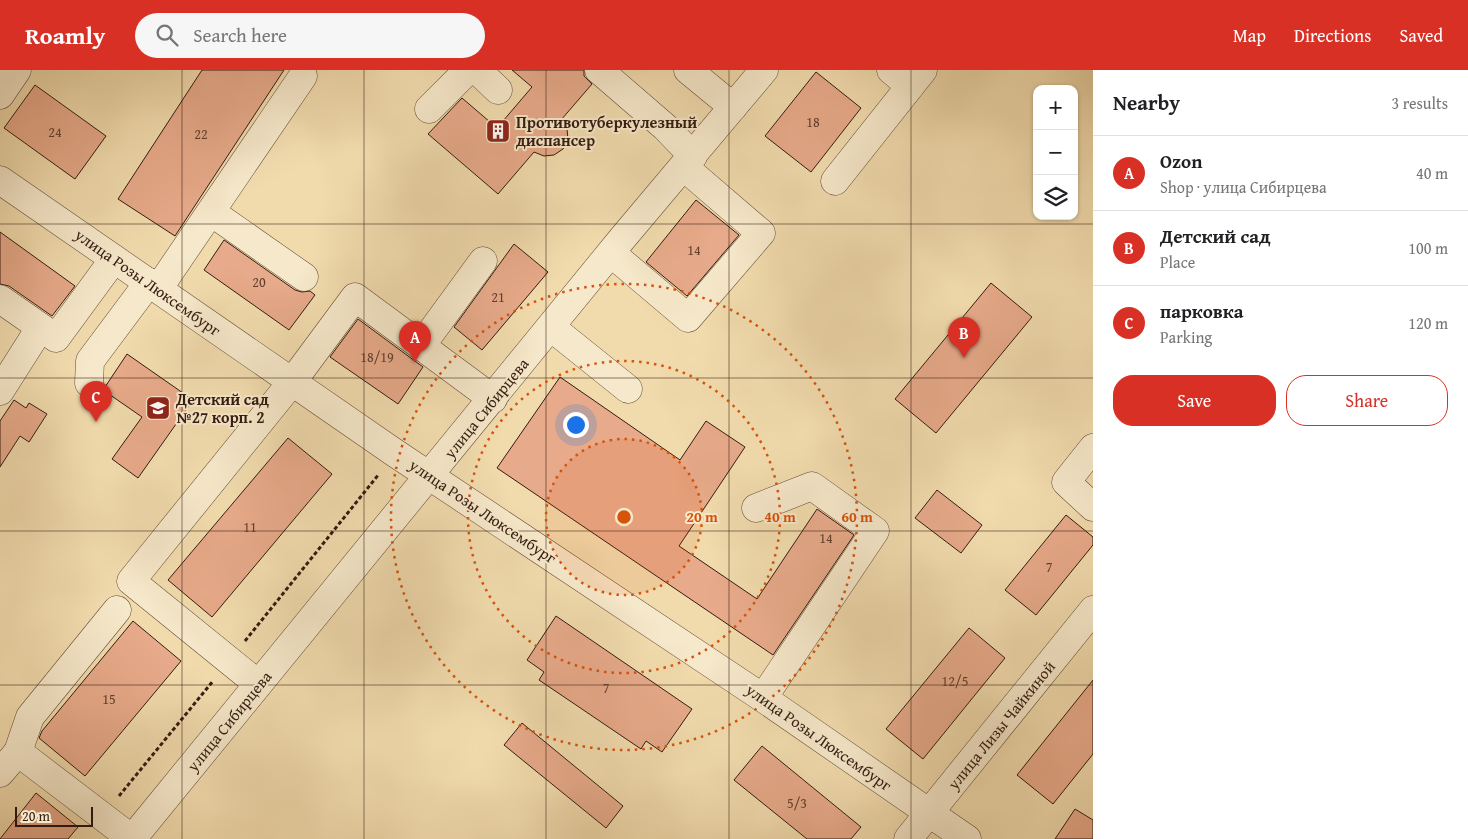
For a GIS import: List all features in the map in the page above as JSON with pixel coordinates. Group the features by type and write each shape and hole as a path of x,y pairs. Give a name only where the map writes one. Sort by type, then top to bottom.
{"street":[{"path":"0,95 17,70"},
{"path":"429,109 468,70"},
{"path":"477,70 498,90"},
{"path":"599,70 665,127 688,162 761,233 688,318 611,253"},
{"path":"688,70 733,107"},
{"name":"улица Сибирцева","path":"132,839 552,328 611,253 764,70"},
{"path":"835,181 908,75"},
{"path":"89,383 90,361 153,286 211,212 303,76"},
{"name":"улица Розы Люксембург","path":"1,184 114,259 430,476 763,698 968,839"},
{"path":"211,212 304,277"},
{"path":"0,299 56,338 114,259"},
{"path":"421,346 483,261"},
{"path":"258,684 131,581 292,382 355,297 493,399"},
{"path":"0,391 40,328"},
{"path":"552,328 628,389"},
{"path":"1093,448 1066,482 1093,507"},
{"path":"756,508 812,486 875,531 763,698"},
{"path":"0,773 18,752 30,717 117,610"},
{"name":"улица Лизы Чайкиной","path":"908,839 1093,610"},
{"path":"18,752 132,839"}],"building":[{"path":"202,70 284,70 175,236 118,199"},
{"name":"Противотуберкулезный диспансер","path":"512,70 584,70 584,76 592,84 561,120 567,129 568,139 563,149 554,155 544,156 534,152 498,194 428,134 462,98 497,128 532,87"},
{"path":"816,72 861,108 811,172 765,136"},
{"path":"35,85 106,136 75,179 4,128"},
{"path":"696,200 739,235 687,296 646,262"},
{"path":"0,232 75,286 52,316 9,286 0,284"},
{"path":"224,240 295,290 302,292 310,291 315,295 289,330 204,270"},
{"path":"514,244 548,272 482,350 454,327"},
{"path":"991,283 1032,317 936,433 895,399"},
{"path":"358,319 423,367 398,404 330,357"},
{"name":"Детский сад №27 корп. 2","path":"127,354 193,400 138,478 112,459 142,417 103,390"},
{"path":"560,377 680,460 706,421 745,447 679,546 757,599 817,509 854,535 773,655 497,468"},
{"path":"14,400 26,408 29,403 47,414 29,442 20,436 0,467 0,421"},
{"path":"288,438 332,474 212,617 168,580"},
{"path":"937,490 982,525 961,553 915,518"},
{"path":"1066,515 1093,537 1093,545 1036,615 1005,590"},
{"path":"556,616 692,709 662,752 646,741 641,749 539,680 544,672 527,660"},
{"path":"133,621 181,661 85,776 39,738 42,731"},
{"path":"969,628 1005,658 923,759 886,729"},
{"path":"1093,680 1093,754 1053,804 1017,775"},
{"path":"522,723 623,806 606,828 504,745"},
{"path":"762,746 861,827 851,839 807,839 734,780"},
{"path":"36,793 78,827 68,839 0,839"},
{"path":"1075,809 1093,820 1093,839 1055,839"}],"place":[{"name":"Противотуберкулезный диспансер","path":"498,131"},
{"name":"Детский сад","path":"964,358"},
{"name":"Ozon","path":"415,362"},
{"name":"Детский сад №27 корп. 2","path":"158,408"},
{"name":"парковка","path":"96,422"}]}
